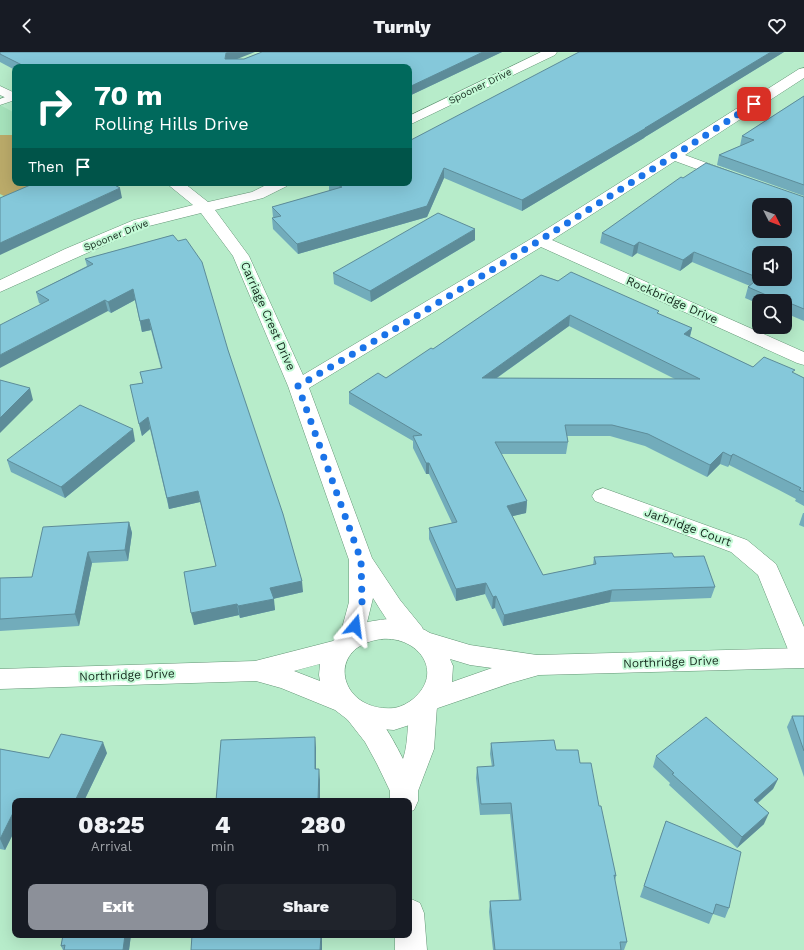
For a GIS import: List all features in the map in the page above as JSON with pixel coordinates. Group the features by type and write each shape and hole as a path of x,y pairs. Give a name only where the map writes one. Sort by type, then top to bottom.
{"street":[{"name":"Spooner Drive","path":"412,120 551,52"},
{"path":"298,386 540,241 804,72"},
{"path":"782,86 800,92"},
{"path":"0,90 12,96"},
{"path":"674,156 746,182"},
{"name":"Carriage Crest Drive","path":"178,186 204,207 242,256 298,386 361,560 391,607 420,638"},
{"name":"Spooner Drive","path":"0,287 71,253 140,223 257,195 276,186"},
{"name":"Rockbridge Drive","path":"540,241 804,359"},
{"name":"Jarbridge Court","path":"603,496 739,546 768,570 804,658"},
{"name":"Carriage Crest Drive","path":"346,644 362,602 361,560"},
{"path":"394,629 420,638 435,651 440,663 442,676 438,688 428,703 420,749 404,796 388,757 375,734 333,688 331,675 333,661 346,644 362,633 375,630 394,629"},
{"name":"Northridge Drive","path":"420,638 470,655 537,665 804,658"},
{"name":"Northridge Drive","path":"0,679 255,671 346,644"},
{"name":"Northridge Drive","path":"428,703 508,673 537,665"},
{"name":"Northridge Drive","path":"255,671 286,679 349,706"},
{"path":"349,706 369,716 384,718 398,717 412,713 428,703"},
{"path":"410,938 411,950"}],"lane":[{"path":"0,102 12,98"}],"shaded area":[{"path":"0,105 12,111 13,186 0,203"},
{"path":"0,135 12,135 12,186 37,186 8,198 0,194"}],"building":[{"path":"0,52 230,52 226,53 225,59 244,59 262,52 483,52 412,86 412,64 20,64 0,54"},
{"path":"579,52 771,52 646,128 522,200 444,168 427,206 297,244 272,218 281,216 272,207 342,187 340,186 412,186 412,139"},
{"path":"804,96 804,185 719,155 754,140 742,136"},
{"path":"706,163 804,197 804,309 792,304 792,294 764,294 748,287 752,284 752,286 792,286 792,246 752,246 752,275 694,252 683,260 639,242 634,246 602,233 681,177 683,178"},
{"path":"28,186 116,186 120,188 0,243 0,198"},
{"path":"438,213 475,229 370,291 333,273"},
{"path":"173,235 178,241 186,239 202,262 228,350 283,514 302,581 270,588 274,599 238,606 237,604 191,613 184,572 216,566 198,491 167,498 148,417 139,424 130,385 143,383 140,372 162,368 149,319 140,321 133,289 108,302 105,300 0,355 0,325 49,300 36,292 93,264 85,259"},
{"path":"571,272 659,311 657,313 692,328 684,334 753,367 764,357 795,370 792,372 804,378 804,492 799,490 801,488 733,454 731,456 723,452 710,465 648,434 612,425 565,425 568,442 495,442 527,501 507,506 543,575 596,564 594,557 672,553 674,557 704,556 715,587 612,590 504,615 496,596 493,597 486,583 456,589 429,528 457,522 429,463 426,463 413,436 422,435 349,392 378,373 386,378 431,348 433,349 541,275 558,281","holes":["570,315 700,379 482,378"]},
{"path":"0,380 30,388 0,418"},
{"path":"80,405 133,429 61,487 7,460"},
{"path":"129,522 125,550 88,552 75,614 0,619 0,578 32,577 43,527"},
{"path":"792,716 804,716 804,751"},
{"path":"706,717 778,779 754,800 769,813 742,837 672,774 674,773 656,756"},
{"path":"61,734 103,742 76,798 12,798 12,815 0,839 0,749 49,758"},
{"path":"315,737 315,769 319,769 318,798 216,798 221,740"},
{"path":"554,740 556,750 578,750 580,763 591,763 599,806 601,806 616,876 614,875 627,942 620,942 621,950 495,950 490,901 521,900 511,803 481,804 477,767 494,766 491,743"},
{"path":"666,821 741,852 729,908 716,904 713,914 644,886"},
{"path":"62,938 125,938 123,950 64,950 65,945 61,946"},
{"path":"192,938 321,938 320,950 191,950"}],"route":[{"path":"355,626 362,602 361,560 298,386 540,241 754,104"}]}
